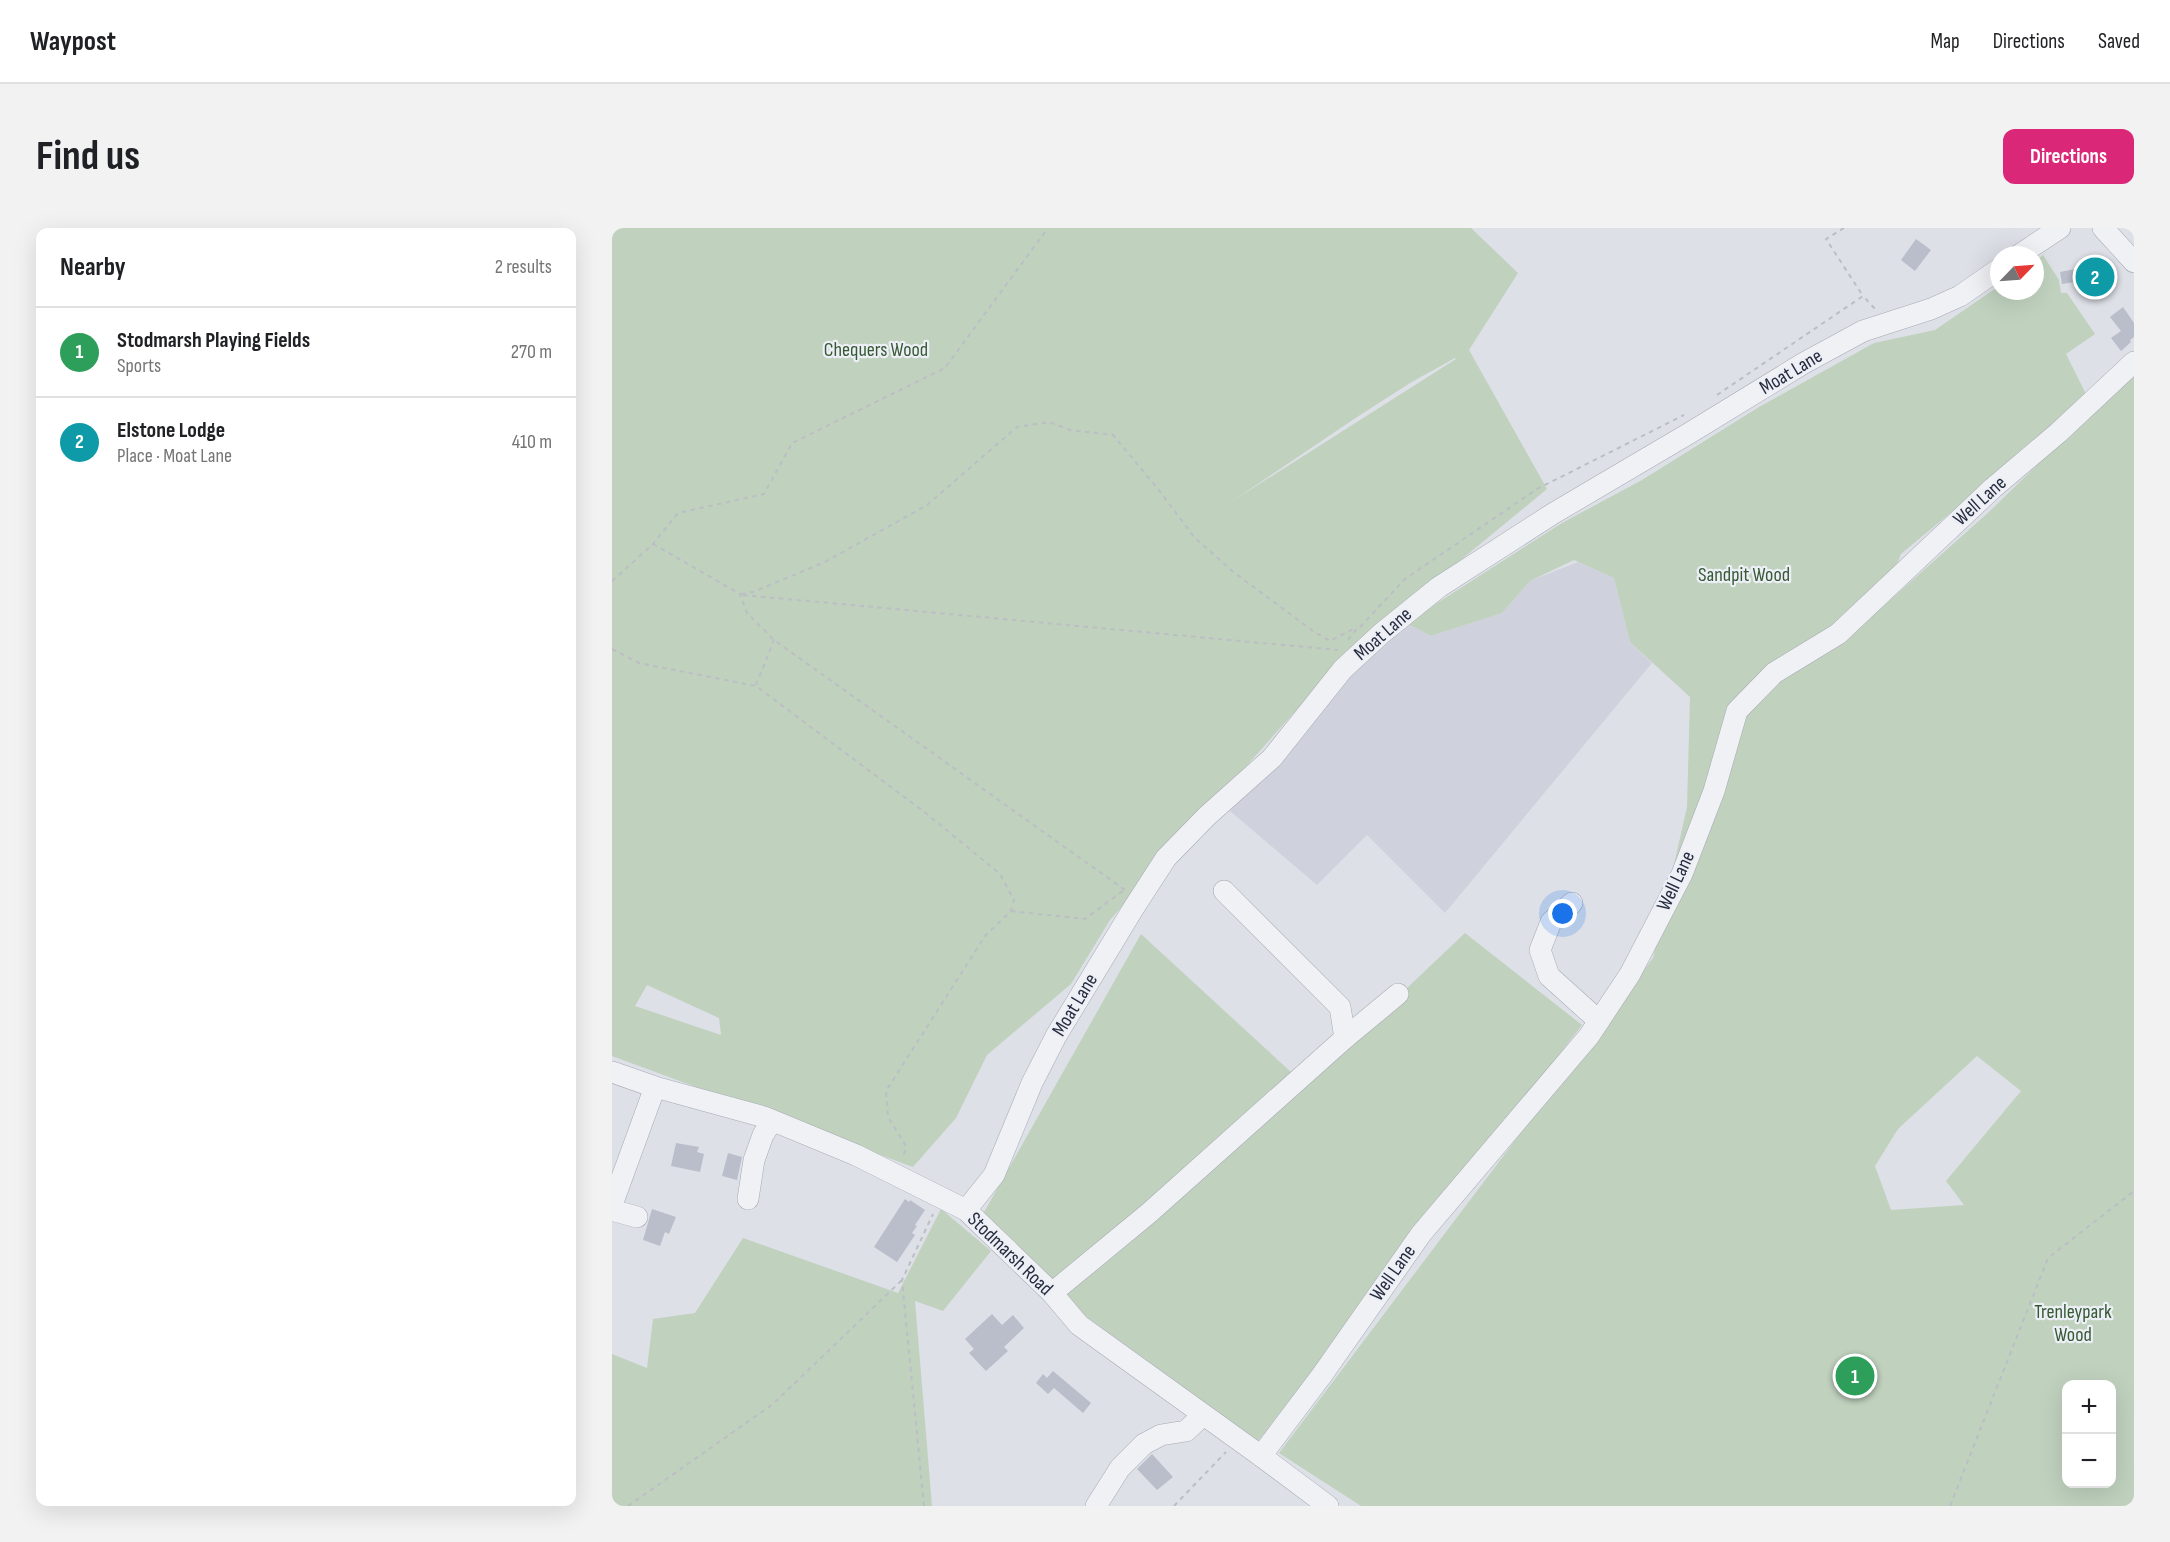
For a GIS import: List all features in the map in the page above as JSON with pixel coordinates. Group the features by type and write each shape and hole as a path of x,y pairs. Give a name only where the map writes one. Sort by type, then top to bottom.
{"street":[{"path":"2033,246 2060,228"},
{"path":"2103,228 2134,262"},
{"name":"Moat Lane","path":"966,1210 994,1175 1032,1083 1056,1036 1166,858 1207,816 1272,758 1343,669 1439,586 1554,513 1804,363 1863,331 1931,309 1960,296 1990,275"},
{"name":"Well Lane","path":"1261,1456 1322,1375 1421,1234 1594,1028 1630,974 1682,874 1714,791 1737,711 1774,673 1838,634 1993,488 2058,434 2134,362"},
{"path":"1224,891 1340,1007 1345,1038"},
{"path":"1572,903 1551,922 1540,950 1549,976 1594,1028"},
{"path":"1052,1293 1149,1213 1345,1038 1398,994"},
{"name":"Stodmarsh Road","path":"612,1072 651,1086 772,1120 856,1155 966,1210 1052,1293 1079,1325 1328,1506"},
{"path":"612,1165 651,1086"},
{"path":"637,1217 615,1211 613,1202 651,1086"},
{"path":"748,1199 754,1160 763,1135 772,1120"},
{"path":"1096,1506 1120,1468 1144,1444 1161,1435 1186,1431 1203,1415"}],"path":[{"path":"612,581 653,544 678,513 764,494 792,443 945,368 1048,228"},
{"path":"1844,228 1826,239 1863,297 1888,322"},
{"path":"1714,396 1863,297"},
{"path":"1346,642 1405,579 1538,489 1684,415"},
{"path":"740,594 753,592 825,562 870,537 927,504 1017,427 1049,422 1070,430 1113,435 1194,537 1232,571 1312,631 1330,641 1359,626"},
{"path":"653,544 740,594 1339,650"},
{"path":"740,594 747,613 774,640 1125,890 1085,919 1011,911"},
{"path":"1359,626 1377,638"},
{"path":"756,686 774,640"},
{"path":"612,649 639,663 756,686 927,814 1000,874 1014,900 1011,911 985,936 886,1091 888,1117 906,1146 899,1177"},
{"path":"1950,1506 2048,1257 2134,1191"},
{"path":"628,1506 773,1404 902,1280 941,1198"},
{"path":"902,1280 924,1506"},
{"path":"1174,1506 1238,1440"}],"shaded area":[{"path":"1578,562 1614,578 1630,642 1652,663 1445,913 1367,835 1317,885 1230,811 1345,682 1406,623 1431,636 1502,613 1530,581"}],"green space":[{"name":"Chequers Wood","path":"612,228 1471,228 1518,273 1469,350 1547,489 1344,656 1110,920 1071,984 987,1055 956,1118 913,1167 612,1056","holes":["1456,359 1234,500 1410,383","647,985 719,1018 721,1035 635,1006"]},
{"path":"2044,257 2059,280 2061,293 2067,293 2095,334 2066,354 2088,398 1901,554 1879,610 1990,511 2134,370 2134,1506 1361,1506 1279,1453 1653,958 1687,807 1690,697 1630,642 1614,578 1574,560 1530,581 1502,613 1431,636 1406,623 1562,523 1642,480 1759,407 1874,343 1935,330 1990,292 1990,300 2044,300","holes":["1977,1056 2021,1091 1946,1181 1964,1205 1891,1210 1875,1166 1898,1129"]},
{"path":"1465,933 1582,1025 1258,1441 1087,1317 983,1214 1141,934 1305,1085"},
{"path":"941,1209 991,1251 943,1311 915,1301 932,1506 612,1506 612,1354 647,1368 653,1319 695,1313 743,1238 898,1293"}],"building":[{"path":"1916,239 1931,250 1915,271 1901,260"},
{"path":"2107,261 2111,286 2101,287 2102,291 2084,293 2081,281 2062,284 2060,272"},
{"path":"2123,307 2134,323 2134,337 2121,351 2111,338 2121,331 2110,317"},
{"path":"676,1143 699,1147 697,1152 704,1154 700,1172 671,1166"},
{"path":"728,1153 742,1157 737,1180 722,1176"},
{"path":"905,1199 925,1210 915,1225 917,1226 912,1233 915,1235 897,1262 874,1247"},
{"path":"652,1209 676,1217 669,1234 665,1232 660,1246 643,1240"},
{"path":"992,1314 1002,1325 1013,1315 1024,1328 1004,1347 1008,1351 986,1371 969,1353 974,1349 965,1339"},
{"path":"1053,1371 1091,1403 1083,1413 1054,1388 1048,1394 1036,1383 1043,1374 1047,1378"},
{"path":"1152,1454 1173,1477 1157,1490 1137,1469"}],"place":[{"name":"Elstone Lodge","path":"2095,277"},
{"name":"Stodmarsh Playing Fields","path":"1855,1376"}],"park label":[{"name":"Sandpit Wood","path":"1744,575"},
{"name":"Trenleypark Wood","path":"2073,1324"}]}
